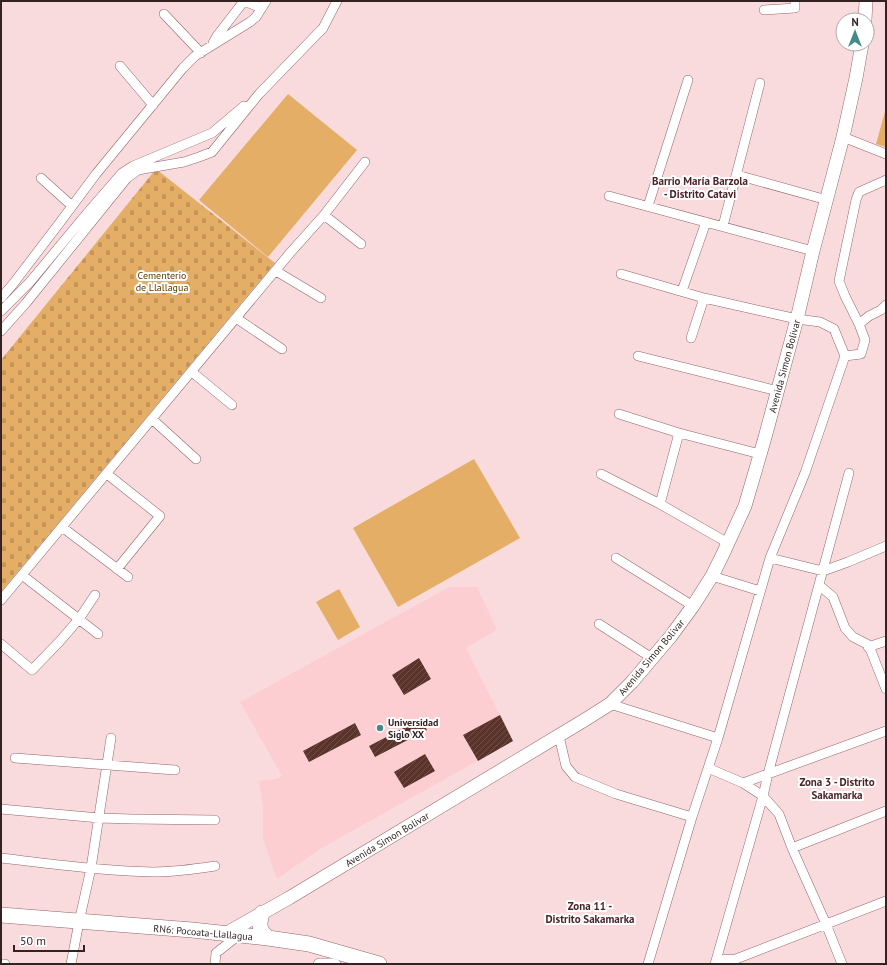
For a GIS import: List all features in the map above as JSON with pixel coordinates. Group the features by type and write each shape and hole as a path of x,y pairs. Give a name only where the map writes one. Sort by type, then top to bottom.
{"highway":[{"path":"262,913 259,925 262,932 268,938"},
{"name":"RN6: Pocoata-Llallagua","path":"1,915 268,938 309,944 379,964"}],"main road":[{"path":"865,12 866,1"},
{"name":"Avenida Simon Bolivar","path":"232,934 262,913 610,704 671,636 693,606 712,576 745,506 797,319 813,250 843,137 861,52"}],"street":[{"path":"1,298 18,278 96,174 183,68 195,56 250,22 256,17 264,5 244,1 211,46"},
{"path":"1,332 127,178 138,170 184,162 212,152 259,94 323,28 337,1"},
{"path":"764,10 795,8 795,1"},
{"path":"164,14 201,53"},
{"path":"120,66 153,105"},
{"path":"648,206 688,80"},
{"path":"723,226 760,83"},
{"path":"1,311 30,282 122,173 133,166 212,133 259,94"},
{"path":"843,137 886,154"},
{"path":"1,600 236,318 324,215 365,162"},
{"path":"737,175 827,200"},
{"path":"41,178 72,206"},
{"path":"845,356 861,354 865,340 859,324 844,296 839,281 856,200 860,192 886,180"},
{"path":"608,196 813,250"},
{"path":"324,215 360,244"},
{"path":"682,291 706,222"},
{"path":"276,271 321,298"},
{"path":"621,274 704,298 797,319 820,322 834,329 845,356 805,473 770,558 718,738 692,817 648,964"},
{"path":"691,338 704,298"},
{"path":"859,324 869,316 881,310 886,305"},
{"path":"236,318 282,349"},
{"path":"638,356 778,391"},
{"path":"192,372 232,405"},
{"path":"619,414 679,433 760,454"},
{"path":"152,419 196,459"},
{"path":"660,504 679,433"},
{"path":"849,473 763,796 716,962 736,959 886,901"},
{"path":"107,474 160,516 117,569"},
{"path":"601,474 660,504 728,543"},
{"path":"62,527 128,577"},
{"path":"770,558 823,571 886,546"},
{"path":"616,558 693,606"},
{"path":"22,575 98,634"},
{"path":"712,576 760,591"},
{"path":"819,585 833,596 845,628 853,637 867,644 886,689"},
{"path":"1,644 32,670 79,619 95,595"},
{"path":"599,624 652,658"},
{"path":"868,647 886,641"},
{"path":"610,704 718,738"},
{"path":"743,783 886,731"},
{"path":"559,736 566,766 575,777 616,794 692,817"},
{"path":"71,964 91,868 111,738"},
{"path":"15,758 175,770"},
{"path":"708,768 743,783 763,796 779,814 842,964"},
{"path":"1,809 99,818 215,820"},
{"path":"792,848 886,811"},
{"path":"1,858 91,868 155,872 191,870 216,866"},
{"path":"214,964 216,953 232,934"},
{"path":"318,964 336,964"}],"shaded area":[{"name":"Universidad Siglo XX","path":"449,587 477,587 497,630 466,648 513,741 320,849 277,879 263,839 263,807 259,781 277,779 282,776 240,702"}],"green space":[{"path":"288,94 357,150 268,257 199,200"},
{"path":"886,108 886,147 876,144"},
{"name":"Cementerio de Llallagua","path":"156,169 275,263 1,592 1,360"},
{"path":"474,459 520,538 398,607 353,528"},
{"path":"339,589 360,627 338,640 316,602"}],"building":[{"path":"419,658 431,679 404,695 392,675"},
{"path":"500,715 513,741 478,761 463,735"},
{"path":"421,719 427,730 375,757 369,746"},
{"path":"355,723 361,735 309,762 303,751"},
{"path":"425,754 435,771 404,788 394,772"}],"place":[{"name":"Universidad Siglo XX","path":"380,728"}],"district":[{"name":"Barrio María Barzola - Distrito Catavi","path":"700,187"},
{"name":"Zona 3 - Distrito Sakamarka","path":"837,788"},
{"name":"Zona 11 - Distrito Sakamarka","path":"590,912"}]}
